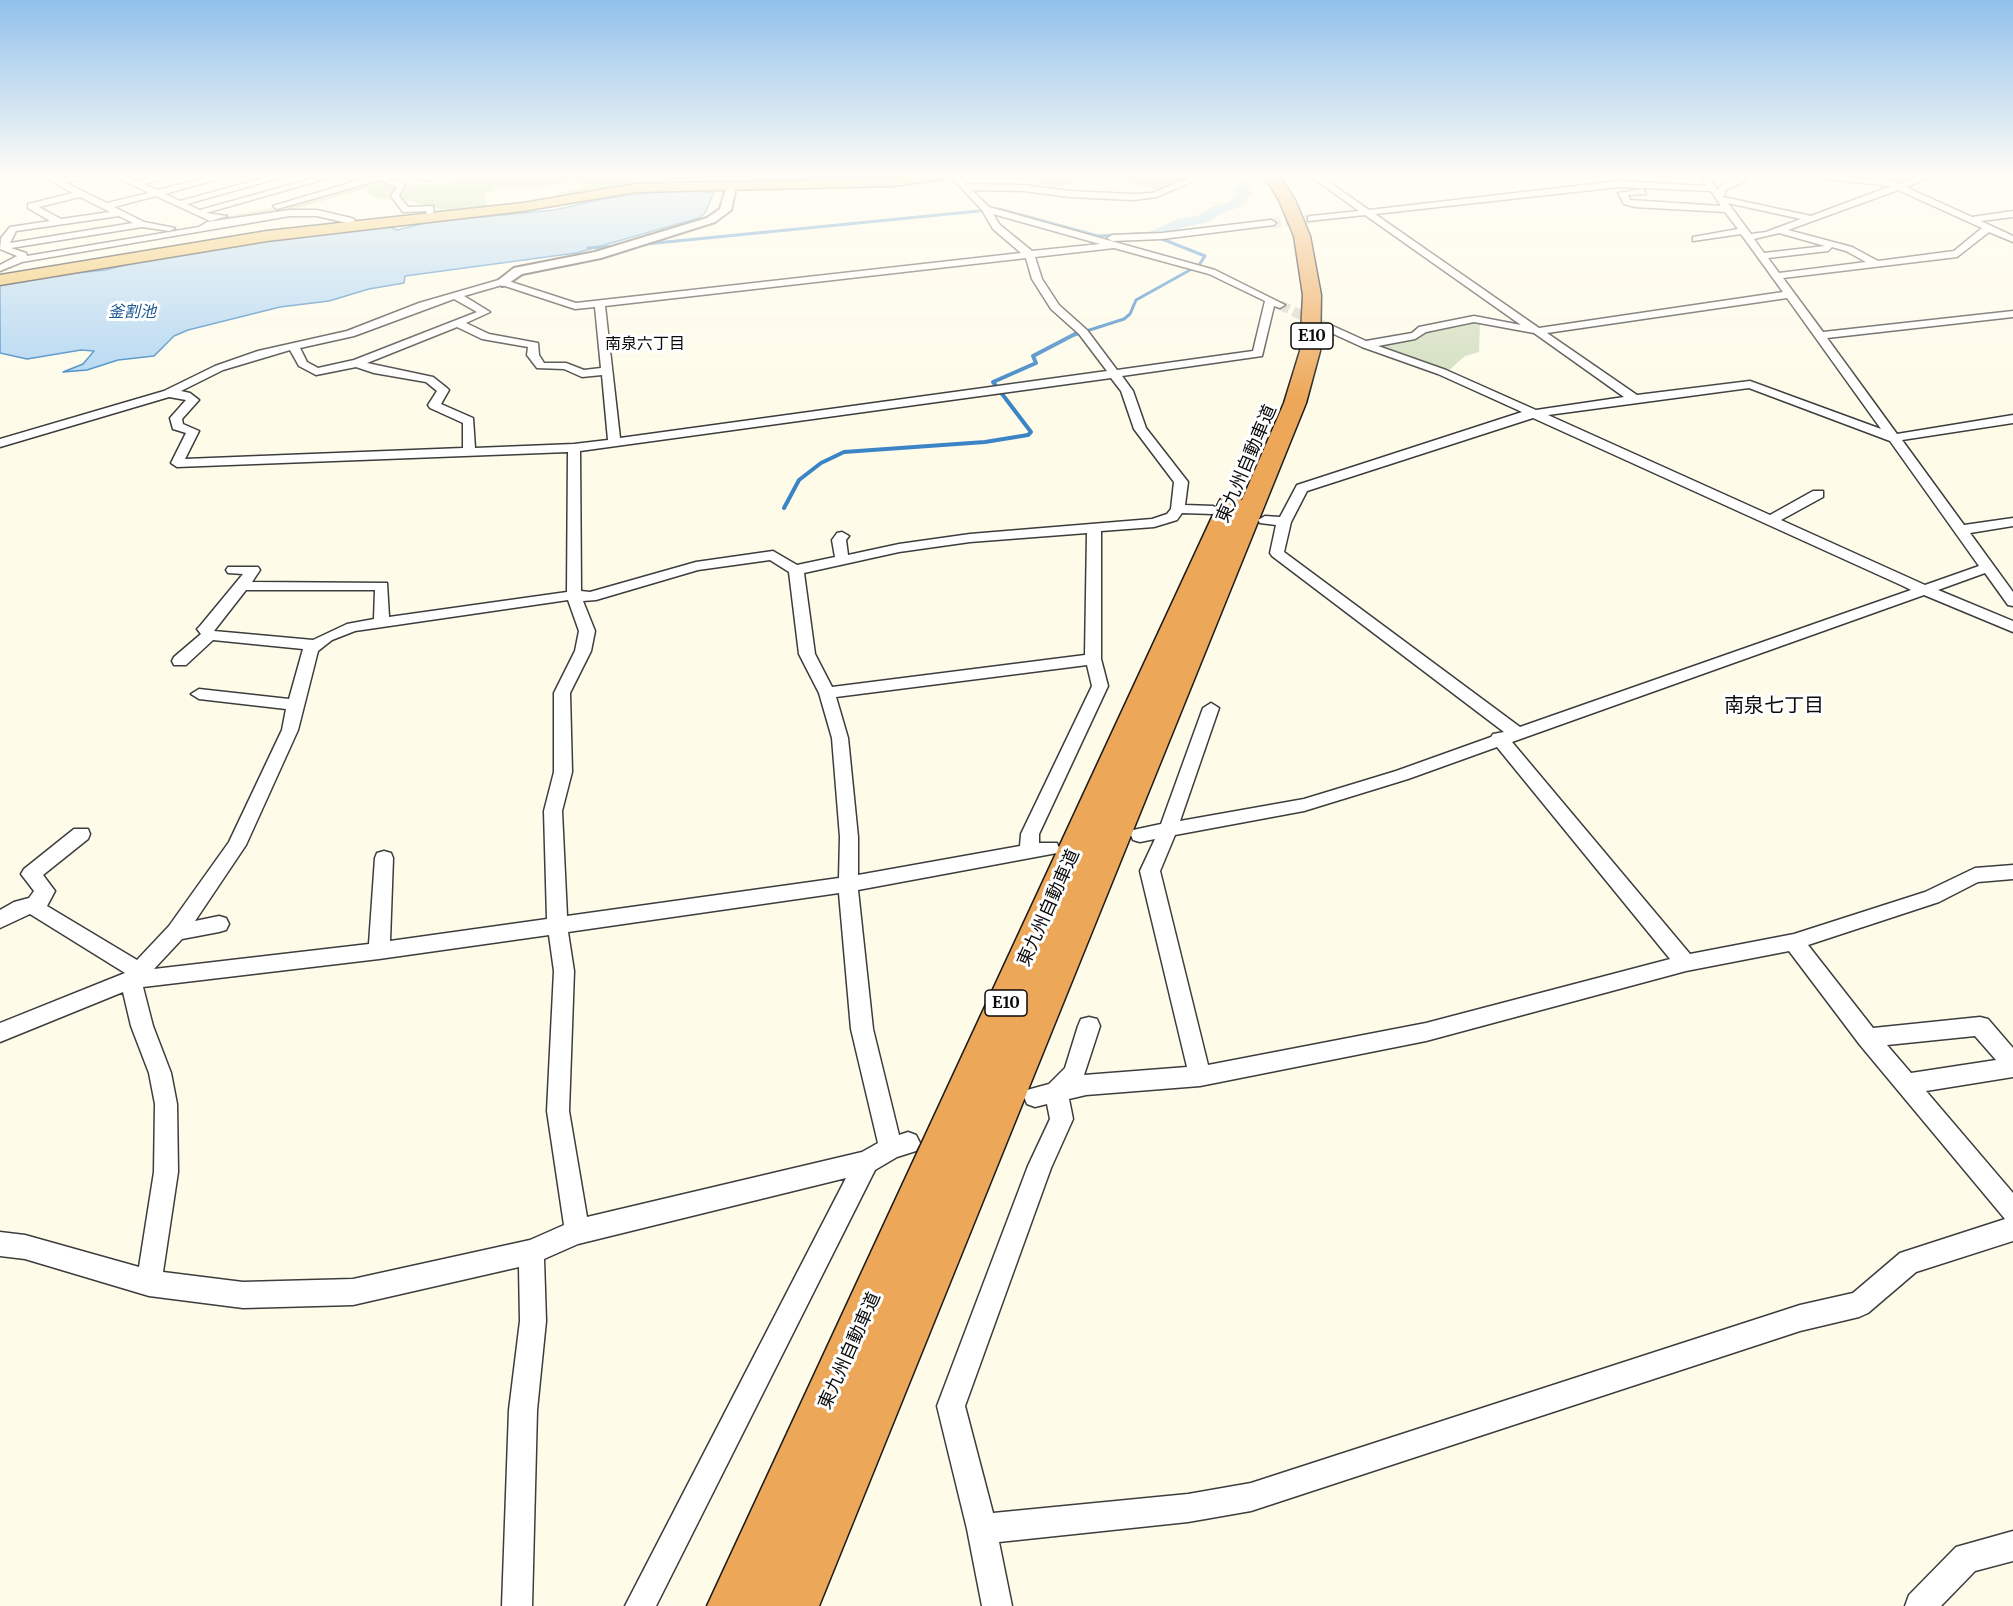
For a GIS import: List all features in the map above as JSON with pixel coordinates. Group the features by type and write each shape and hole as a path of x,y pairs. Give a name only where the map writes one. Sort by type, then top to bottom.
{"highway":[{"path":"0,280 177,250"},
{"name":"東九州自動車道","path":"791,1606 1295,403 1305,374 1313,330 1305,250"},
{"name":"東九州自動車道","path":"735,1606 1277,395 1298,329 1308,267"}],"street":[{"path":"8,250 23,255 20,260"},
{"path":"0,268 20,260 87,250"},
{"path":"0,443 168,393 242,359 373,327 423,305 502,282 518,271 613,250"},
{"path":"135,976 176,932 237,845 290,730 303,671 311,649 327,637 352,627 574,595 591,597 696,566 773,555 784,565 796,570 898,548 970,538 1154,523 1172,517 1178,509 1181,482 1140,429 1127,390 1114,372 1083,332 1048,298 1037,279 1030,255 1024,250"},
{"path":"502,282 568,306 1072,250"},
{"path":"168,393 186,395 193,400 176,418 177,426 193,431 177,463 574,448 1258,354 1275,303 1212,272 1132,250"},
{"path":"1423,250 1635,399"},
{"path":"1758,250 1962,530 1986,568 2013,602"},
{"path":"1762,256 1816,250"},
{"path":"1848,250 1878,265"},
{"path":"1777,276 1957,254 1962,250"},
{"path":"1366,345 1415,336 1423,329 1474,319 1538,331 1791,294"},
{"path":"294,347 303,364 316,372 357,363 485,312 456,296"},
{"path":"600,303 614,441"},
{"path":"1820,336 2013,314"},
{"path":"457,323 486,337 534,345 533,355 541,366 566,366 582,374 608,370"},
{"path":"1329,328 1366,345 1442,372 2013,627"},
{"path":"357,363 374,370 429,380 443,390 434,405 469,421 469,451"},
{"path":"1686,963 1507,735 1277,554 1284,522 1302,488 1535,414 1750,384 1894,438 2013,419"},
{"path":"574,448 574,595 587,631 583,651 562,693 563,772 553,811 557,923 564,970 558,1111 577,1232"},
{"path":"1772,520 1818,494"},
{"path":"1178,509 1213,510"},
{"path":"1265,520 1284,522"},
{"path":"1962,530 2013,522"},
{"path":"1029,851 1030,834 1100,686 1093,659 1094,528"},
{"path":"842,536 839,540 842,560"},
{"path":"1140,835 1304,805 1402,775 1507,735 1986,568"},
{"path":"209,635 205,629 253,570 233,570"},
{"path":"0,1244 25,1247 149,1283 243,1295 353,1292 531,1252 577,1232 867,1162 900,1145 862,1029 848,884 849,837 840,738 827,693 807,654 796,570"},
{"path":"242,586 382,586 381,623"},
{"path":"180,661 209,635 316,645"},
{"path":"827,693 1093,659"},
{"path":"200,694 295,705"},
{"path":"1200,1076 1150,871 1168,830 1211,708"},
{"path":"81,834 30,874 45,891 37,904 38,910 135,976 142,1026 160,1073 166,1104 166,1172 149,1283"},
{"path":"0,1033 135,976 379,951 557,923 848,884 1050,848"},
{"path":"379,951 384,858"},
{"path":"1045,1094 1086,1085 1200,1076 1426,1032 1686,963 1794,942 1932,897 1975,875 2013,872"},
{"path":"0,920 21,907 37,904"},
{"path":"176,932 219,924"},
{"path":"1794,942 1868,1038 2013,1211"},
{"path":"1045,1094 1074,1073 1089,1026"},
{"path":"1868,1038 1980,1026 2013,1065"},
{"path":"1906,1084 2013,1065"},
{"path":"997,1606 982,1529 951,1406 1040,1166 1062,1119 1045,1094"},
{"path":"640,1606 867,1162"},
{"path":"982,1529 1188,1508 1251,1497 1800,1318 1859,1304 1909,1262 2013,1229"},
{"path":"517,1606 523,1410 533,1322 531,1252"},
{"path":"1920,1606 1967,1558 2013,1546"}],"green space":[{"path":"1472,321 1480,323 1479,352 1465,356 1448,371 1375,346"}],"water":[{"name":"釜割池","path":"200,250 587,250 405,276 404,283 369,289 329,301 280,307 188,330 174,336 154,356 118,360 87,370 63,372 83,364 94,351 81,350 27,359 0,353 0,284 44,276 106,270 162,255"}],"waterway":[{"path":"1074,335 1124,319 1130,314 1136,300 1199,265 1205,256 1190,250"},
{"path":"784,508 799,480 821,463 844,452 985,442 1028,435 1031,432 993,382 1036,363 1033,356 1077,333"}],"tunnel":[{"path":"1280,305 1329,328"}],"district":[{"name":"南泉六丁目","path":"645,344"},
{"name":"南泉七丁目","path":"1774,706"}]}
